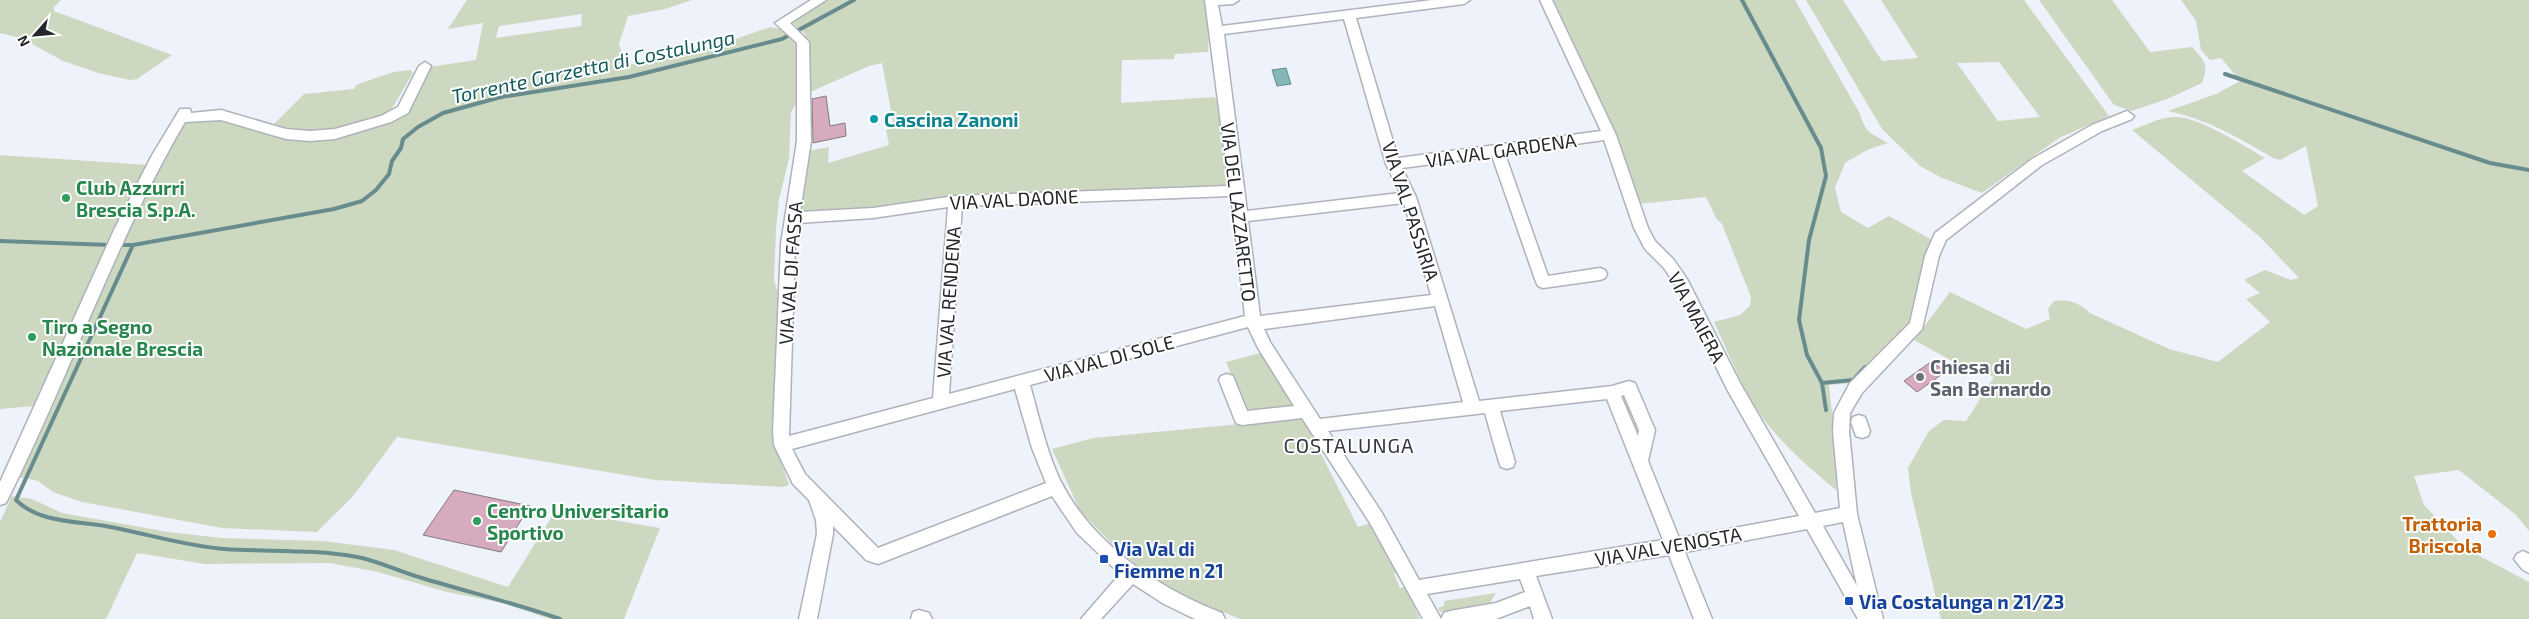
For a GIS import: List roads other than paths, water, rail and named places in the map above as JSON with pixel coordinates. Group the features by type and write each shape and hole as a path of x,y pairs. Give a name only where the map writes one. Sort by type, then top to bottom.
{"street":[{"name":"VIA VAL DI FASSA","path":"820,0 781,23 801,39 804,141 794,218 788,244 782,445 799,479 872,555 878,556 1055,487"},
{"path":"1211,1 1233,0"},
{"name":"VIA VAL PASSIRIA","path":"1355,0 1354,14 1393,164 1409,197 1473,408"},
{"path":"1217,31 1464,0"},
{"name":"VIA MAIERA","path":"1546,0 1609,136 1641,228 1650,245 1669,264 1682,282 1720,362 1867,619"},
{"name":"VIA DEL LAZZARETTO","path":"1211,1 1217,31 1253,320 1263,344 1376,518 1432,619"},
{"path":"0,498 23,452 114,245 158,157 184,115 221,114 286,134 310,136 342,132 386,119 403,110 425,66"},
{"path":"1874,619 1845,496 1842,419 1844,408 1856,388 1917,325 1932,256 1940,237 2037,162 2097,128 2127,116"},
{"name":"VIA VAL GARDENA","path":"1393,164 1609,136"},
{"path":"1497,150 1543,282 1600,274"},
{"name":"VIA VAL DAONE","path":"794,218 872,213 955,201 1236,191"},
{"path":"1240,217 1409,197"},
{"name":"VIA VAL RENDENA","path":"941,403 955,201"},
{"name":"VIA VAL DI SOLE","path":"782,445 1253,320 1264,323 1440,300"},
{"path":"1227,380 1242,418 1305,411"},
{"path":"1021,381 1055,487 1074,517 1098,543 1132,572 1170,598 1216,619"},
{"path":"1315,426 1612,392 1703,619"},
{"path":"1491,406 1507,462"},
{"path":"808,619 825,534 822,512 812,492"},
{"name":"VIA VAL VENOSTA","path":"1416,588 1675,546 1849,514"},
{"path":"825,534 835,526 846,528"},
{"path":"1525,569 1543,619"},
{"path":"1090,619 1132,572"},
{"path":"1450,619 1496,611 1535,596"}],"waterway":[{"name":"Torrente Garzetta di Costalunga","path":"133,245 334,209 362,201 376,190 389,174 392,161 401,148 403,139 418,127 443,113 501,97 629,77 782,39 854,0"},
{"path":"1742,0 1821,148 1826,176 1809,240 1799,320 1807,355 1822,383"},
{"path":"2225,74 2490,163 2529,170"},
{"name":"Torrente Garzetta di Costalunga","path":"0,241 110,245"},
{"name":"Torrente Garzetta di Costalunga","path":"117,245 133,245"},
{"name":"Torrente Garzetta di Costalunga","path":"133,245 16,500 25,508 58,520 105,526 194,545 224,549 324,553 357,557 414,576 560,619"},
{"path":"1822,383 1853,380 1865,367"},
{"path":"1822,383 1826,410"}],"place":[{"name":"Cascina Zanoni","path":"874,119"},
{"name":"Club Azzurri Brescia S.p.A.","path":"66,198"},
{"name":"Tiro a Segno Nazionale Brescia","path":"32,337"},
{"name":"Chiesa di San Bernardo","path":"1920,377"},
{"name":"Centro Universitario Sportivo","path":"477,521"},
{"name":"Trattoria Briscola","path":"2492,534"},
{"name":"Via Val di Fiemme n 21","path":"1104,559"},
{"name":"Via Costalunga n 21/23","path":"1849,601"}],"district":[{"name":"COSTALUNGA","path":"1349,445"}]}
